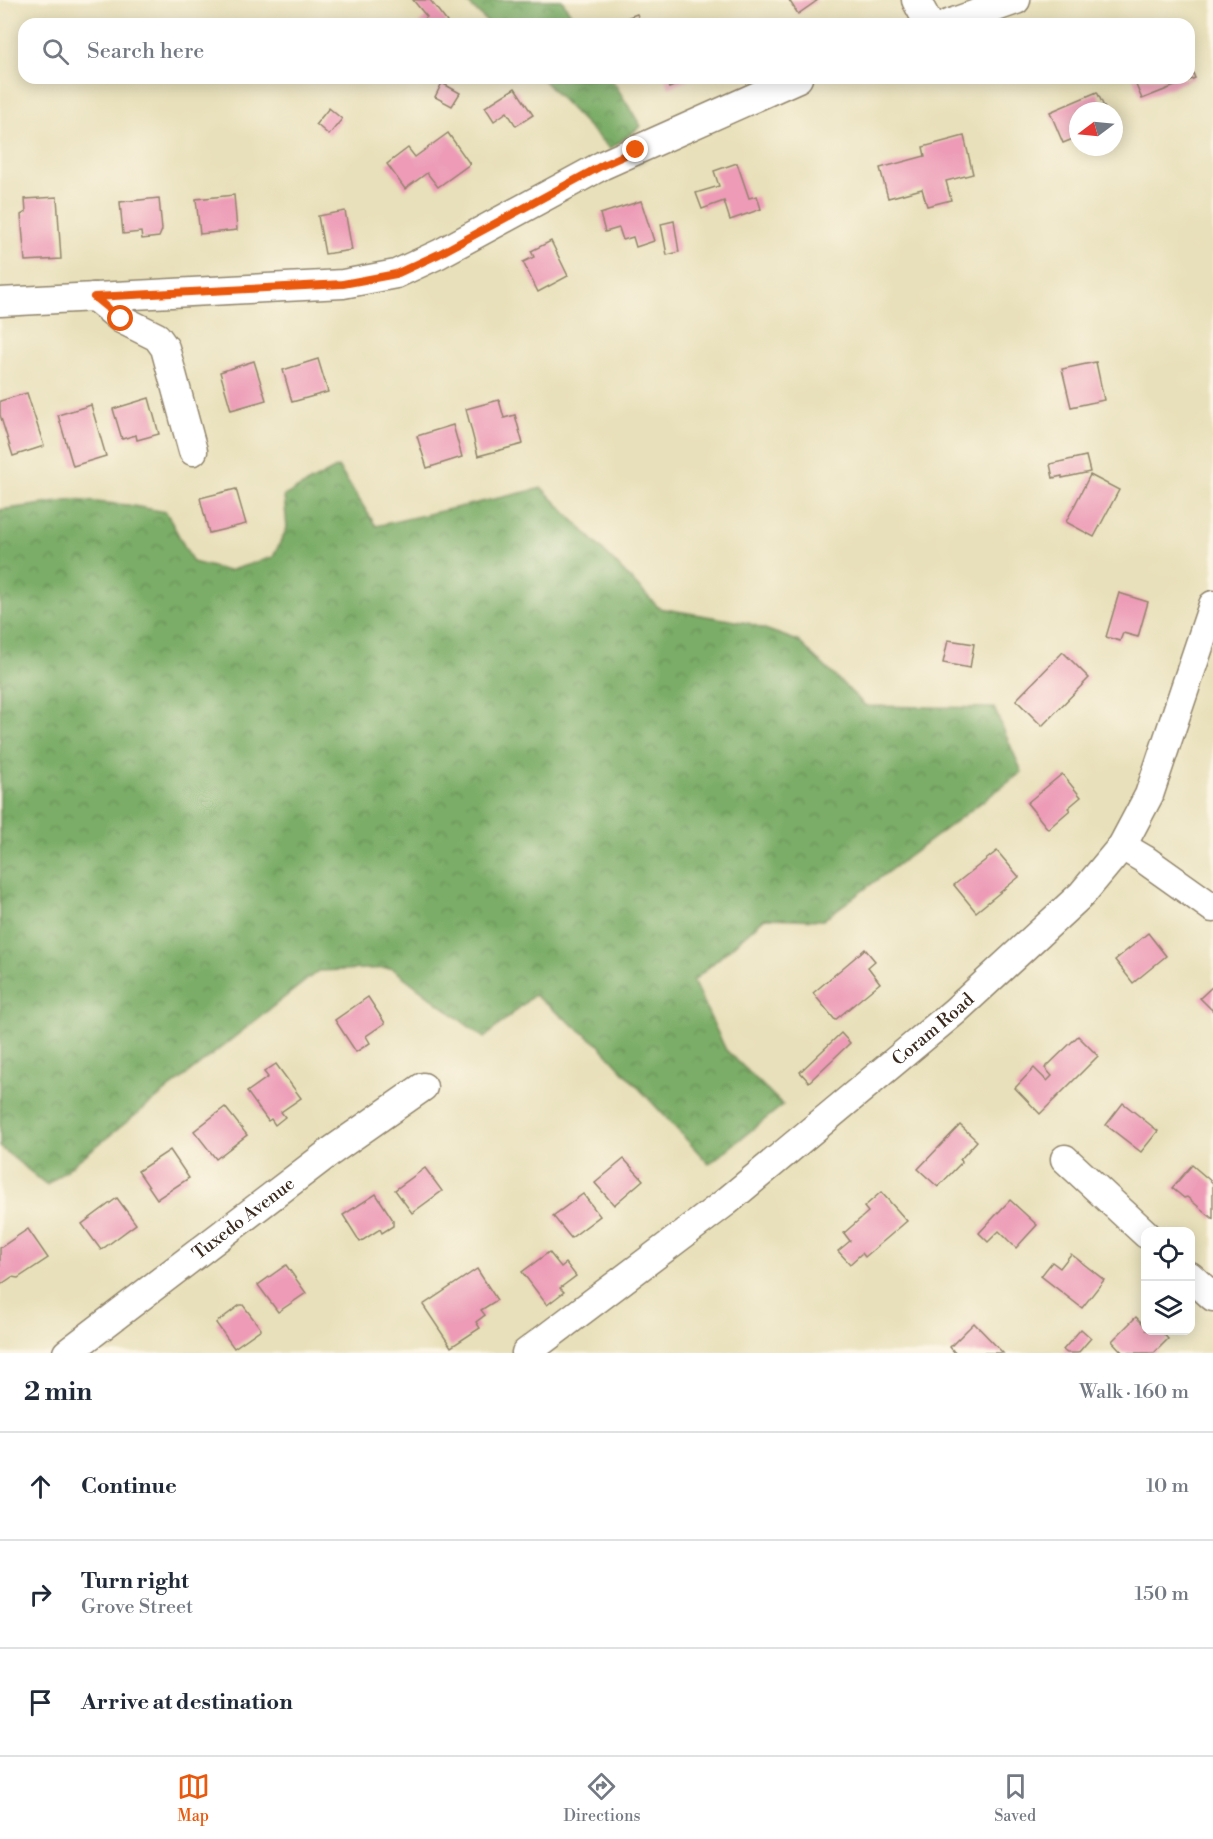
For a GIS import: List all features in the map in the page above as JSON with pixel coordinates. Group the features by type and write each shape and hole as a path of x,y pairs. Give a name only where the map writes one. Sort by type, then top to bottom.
{"street":[{"path":"916,0 926,18"},
{"path":"965,18 1016,0"},
{"path":"0,302 343,284 396,274 439,254 603,165 785,84"},
{"path":"94,297 121,319 157,337 165,348 193,451"},
{"name":"Coram Road","path":"526,1353 726,1202 954,1012 1082,894 1122,846 1149,795 1213,605"},
{"path":"1122,846 1213,908"},
{"name":"Tuxedo Avenue","path":"67,1353 330,1152 423,1087"},
{"path":"1065,1159 1141,1229"},
{"path":"1195,1280 1213,1297"}],"green space":[{"path":"465,0 562,0 573,18 483,18"},
{"path":"547,84 615,84 641,126 610,149"},
{"path":"338,467 376,526 542,488 659,608 748,623 798,641 866,706 994,708 1022,772 823,920 765,918 693,981 726,1050 783,1105 709,1164 598,1044 534,995 484,1038 392,968 318,971 47,1185 0,1147 0,510 74,500 128,505 166,512 193,562 228,571 273,557 287,528 284,496"}],"building":[{"path":"413,0 430,0 444,18 427,17"},
{"path":"789,0 818,0 798,14"},
{"path":"637,14 639,18 626,18"},
{"path":"442,84 460,93 452,106 435,97"},
{"path":"1136,84 1180,84 1142,99"},
{"path":"515,88 533,115 516,126 507,112 494,121 485,107"},
{"path":"1097,92 1102,102 1074,102"},
{"path":"1069,104 1069,141 1063,143 1050,112"},
{"path":"329,108 342,119 329,135 316,124"},
{"path":"448,133 470,164 438,187 427,173 405,189 387,164 408,148 415,157"},
{"path":"964,136 973,174 946,181 951,200 927,206 922,189 888,198 880,168 925,156 923,147"},
{"path":"737,163 749,198 757,196 761,209 730,220 724,201 702,209 696,193 719,186 714,171"},
{"path":"234,195 237,230 200,234 196,199"},
{"path":"57,197 61,259 25,261 21,215 26,212 25,199"},
{"path":"159,198 162,230 159,237 142,239 141,232 123,234 120,202"},
{"path":"641,201 654,241 636,247 633,237 623,240 619,228 605,232 600,214"},
{"path":"345,211 352,250 325,254 318,216"},
{"path":"674,221 679,252 667,255 661,224"},
{"path":"551,241 568,276 538,292 523,262 534,257 531,251"},
{"path":"318,359 328,392 292,402 283,370"},
{"path":"254,361 266,400 231,410 220,372"},
{"path":"1096,362 1104,400 1071,407 1062,369"},
{"path":"27,393 44,446 13,456 0,415 0,401"},
{"path":"149,398 159,434 137,440 136,435 122,439 113,409"},
{"path":"499,400 504,418 515,415 523,444 478,456 466,409"},
{"path":"91,405 106,456 73,466 58,415"},
{"path":"453,425 462,457 427,468 417,436"},
{"path":"1086,456 1090,472 1053,478 1050,464"},
{"path":"1090,475 1119,490 1094,537 1066,522"},
{"path":"236,489 246,524 209,533 200,498"},
{"path":"1119,593 1148,602 1138,637 1123,633 1120,641 1106,637"},
{"path":"948,640 974,644 970,668 943,663"},
{"path":"1063,652 1089,678 1042,726 1016,700"},
{"path":"1062,774 1081,797 1048,829 1027,803"},
{"path":"997,851 1019,877 976,912 954,885"},
{"path":"1148,933 1166,956 1133,983 1115,960"},
{"path":"865,949 875,961 868,967 880,983 835,1020 813,993"},
{"path":"1213,986 1213,1011 1200,998"},
{"path":"368,997 385,1023 366,1036 370,1043 356,1052 335,1020"},
{"path":"841,1033 850,1043 809,1082 800,1072"},
{"path":"1078,1036 1098,1056 1040,1114 1015,1088 1034,1068 1047,1081 1052,1076 1045,1068"},
{"path":"276,1064 301,1098 281,1112 285,1117 275,1125 271,1119 268,1121 247,1092 268,1077 264,1072"},
{"path":"1123,1103 1158,1131 1141,1152 1106,1125"},
{"path":"225,1107 247,1135 216,1159 194,1131"},
{"path":"960,1125 977,1141 960,1160 962,1162 938,1187 918,1169"},
{"path":"170,1150 189,1178 157,1199 138,1171"},
{"path":"624,1159 643,1180 614,1205 595,1183"},
{"path":"1192,1165 1213,1183 1213,1219 1187,1197 1184,1198 1172,1188"},
{"path":"425,1168 442,1191 412,1213 395,1190"},
{"path":"881,1192 907,1221 865,1257 862,1253 850,1264 838,1251 850,1241 844,1233 868,1212 864,1207"},
{"path":"376,1194 393,1220 393,1226 382,1233 380,1229 360,1242 343,1215"},
{"path":"583,1194 600,1216 571,1238 553,1216"},
{"path":"117,1198 136,1224 101,1250 82,1224"},
{"path":"1010,1200 1037,1225 1016,1248 999,1231 988,1242 979,1233"},
{"path":"28,1229 48,1258 18,1278 12,1277 0,1285 0,1248"},
{"path":"549,1252 561,1267 566,1263 576,1276 560,1288 564,1292 547,1305 522,1272"},
{"path":"1071,1254 1104,1280 1082,1308 1041,1276 1052,1262 1060,1268"},
{"path":"286,1265 306,1293 278,1312 258,1285"},
{"path":"477,1269 497,1300 481,1310 485,1315 476,1322 480,1328 451,1347 423,1305"},
{"path":"243,1305 261,1329 234,1348 216,1323"},
{"path":"1136,1317 1141,1322 1141,1335 1164,1335 1168,1339 1154,1353 1123,1353 1112,1341"},
{"path":"974,1323 1003,1353 955,1353 950,1347"},
{"path":"1081,1329 1091,1338 1078,1353 1067,1353 1063,1350"}],"route":[{"path":"121,319 94,297 343,284 396,274 439,254 603,165 636,150"}]}
